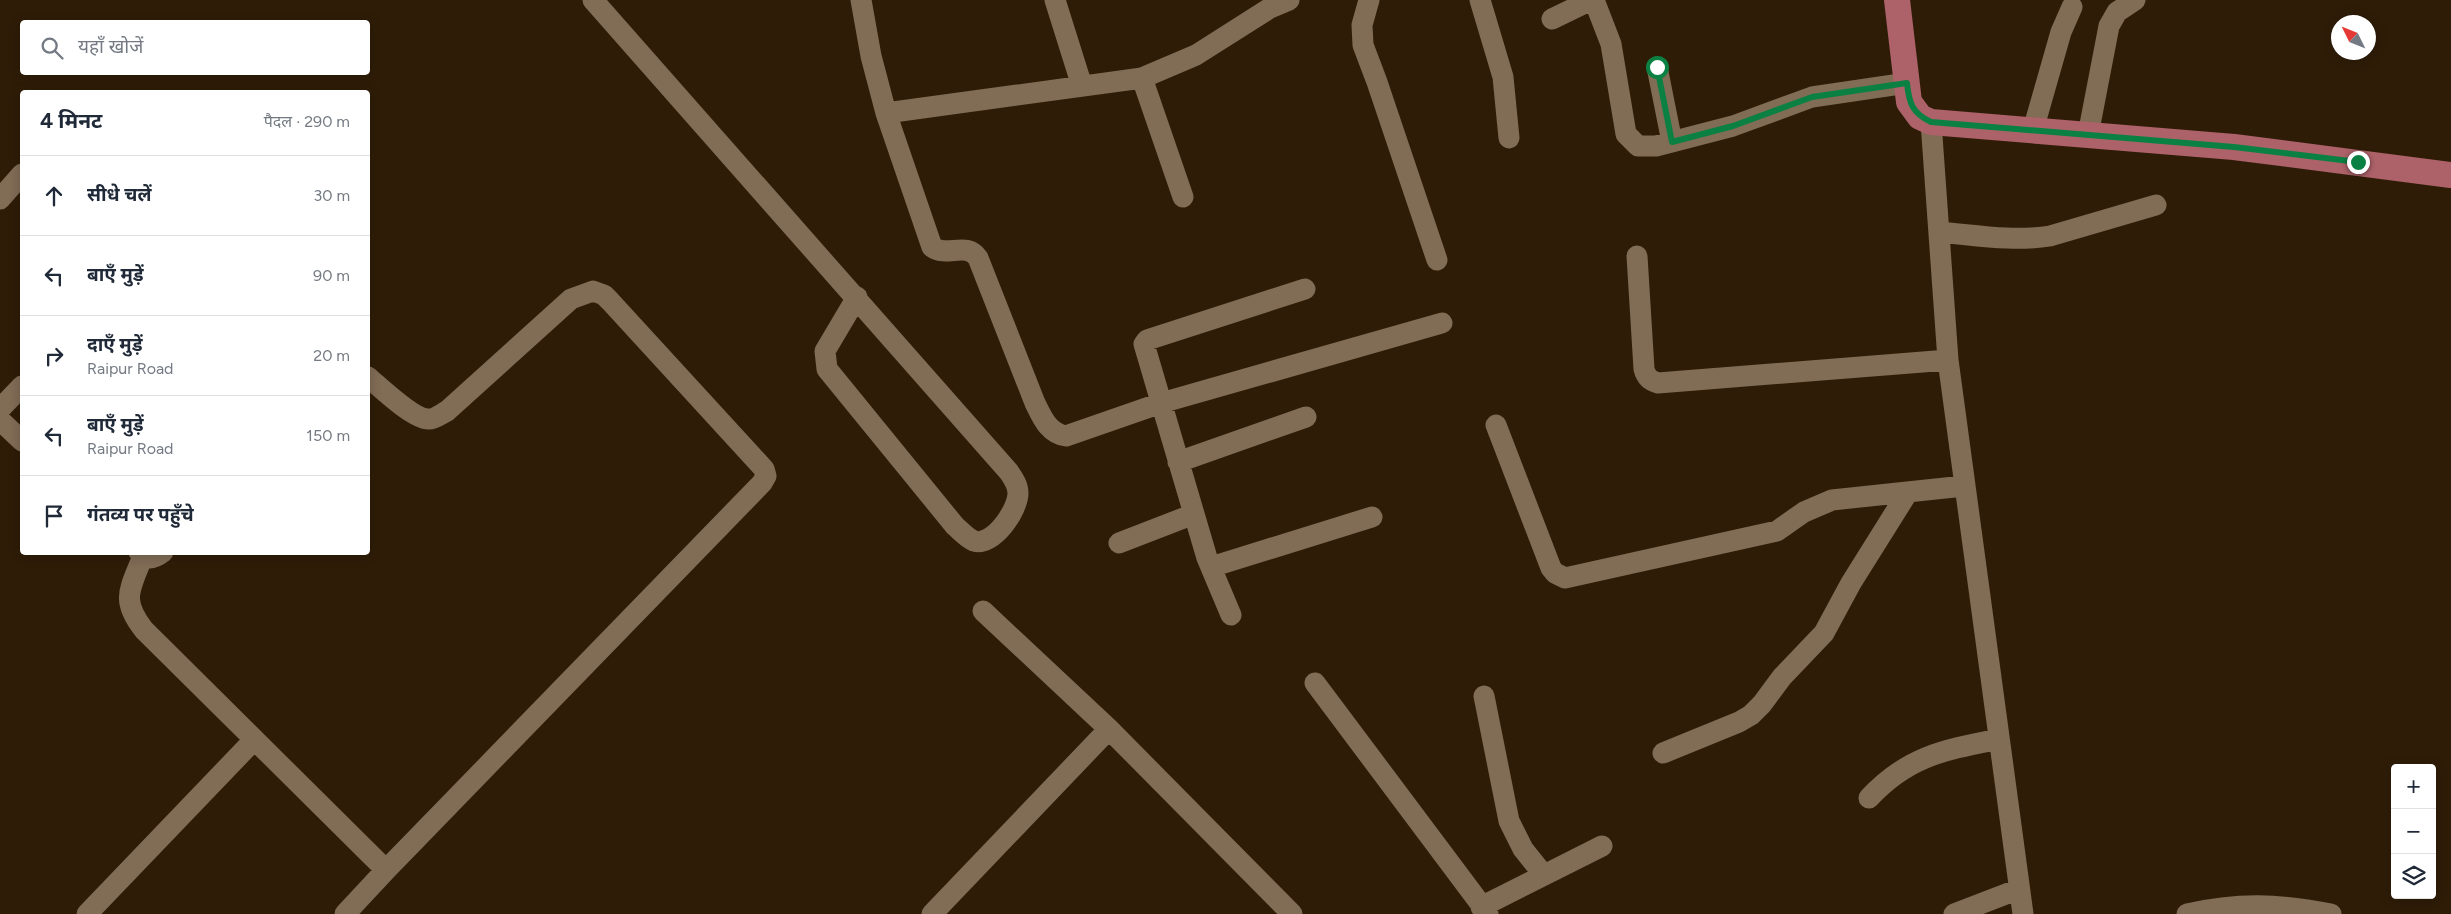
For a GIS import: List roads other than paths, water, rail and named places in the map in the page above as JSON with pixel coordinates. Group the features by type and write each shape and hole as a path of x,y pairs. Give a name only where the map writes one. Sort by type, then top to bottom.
{"main road":[{"path":"1897,0 1909,102 1914,111 1931,122 2234,147 2451,175"}],"street":[{"path":"593,0 857,297 1016,482 1018,494 1014,510 993,536 984,541 975,541 955,526 827,369 826,351 857,297"},
{"path":"861,0 865,11 871,56 886,113 930,242 936,250 966,249 975,253 1034,403 1044,422 1052,431 1066,436 1161,403 1442,323"},
{"path":"1055,0 1082,86"},
{"path":"886,113 1142,78 1196,55 1270,8 1289,0"},
{"path":"1369,0 1362,25 1363,45 1378,82 1437,260"},
{"path":"1480,0 1503,77 1509,138"},
{"path":"1552,19 1592,0 1610,44 1626,134 1638,146 1656,146 1733,126 1812,97 1907,83"},
{"path":"2088,135 2109,26 2117,12 2135,0"},
{"path":"2033,130 2061,32 2072,7"},
{"path":"1657,67 1672,142"},
{"path":"1142,78 1183,197"},
{"path":"1931,122 1948,360 2023,914"},
{"path":"0,199 20,176"},
{"path":"1938,232 2012,239 2034,239 2156,205"},
{"path":"1637,256 1644,369 1648,379 1653,382 1948,360"},
{"path":"1231,615 1211,567 1144,346 1146,341 1305,289"},
{"path":"345,914 762,483 766,476 764,469 610,301 604,295 593,291 577,296 567,302 447,411 437,417 429,419 414,414 370,379"},
{"path":"0,409 20,388"},
{"path":"1178,462 1306,417"},
{"path":"0,420 20,440"},
{"path":"1496,425 1551,568 1556,574 1565,578 1777,531 1804,512 1832,500 1964,486"},
{"path":"1663,753 1739,722 1751,715 1762,704 1782,678 1824,633 1850,583 1908,492"},
{"path":"1119,544 1194,514"},
{"path":"1211,567 1372,518"},
{"path":"148,555 129,592 129,606 134,618 253,741 386,870"},
{"path":"983,611 1109,729 1292,914"},
{"path":"1315,683 1485,910 1543,874 1602,846"},
{"path":"1484,696 1509,821 1523,849 1543,874"},
{"path":"932,914 1109,729"},
{"path":"1869,798 1897,771 1918,761 1953,748 1999,738"},
{"path":"87,914 253,741"},
{"path":"1954,914 2019,889"},
{"path":"2187,914 2231,910 2254,904 2331,914"}]}
